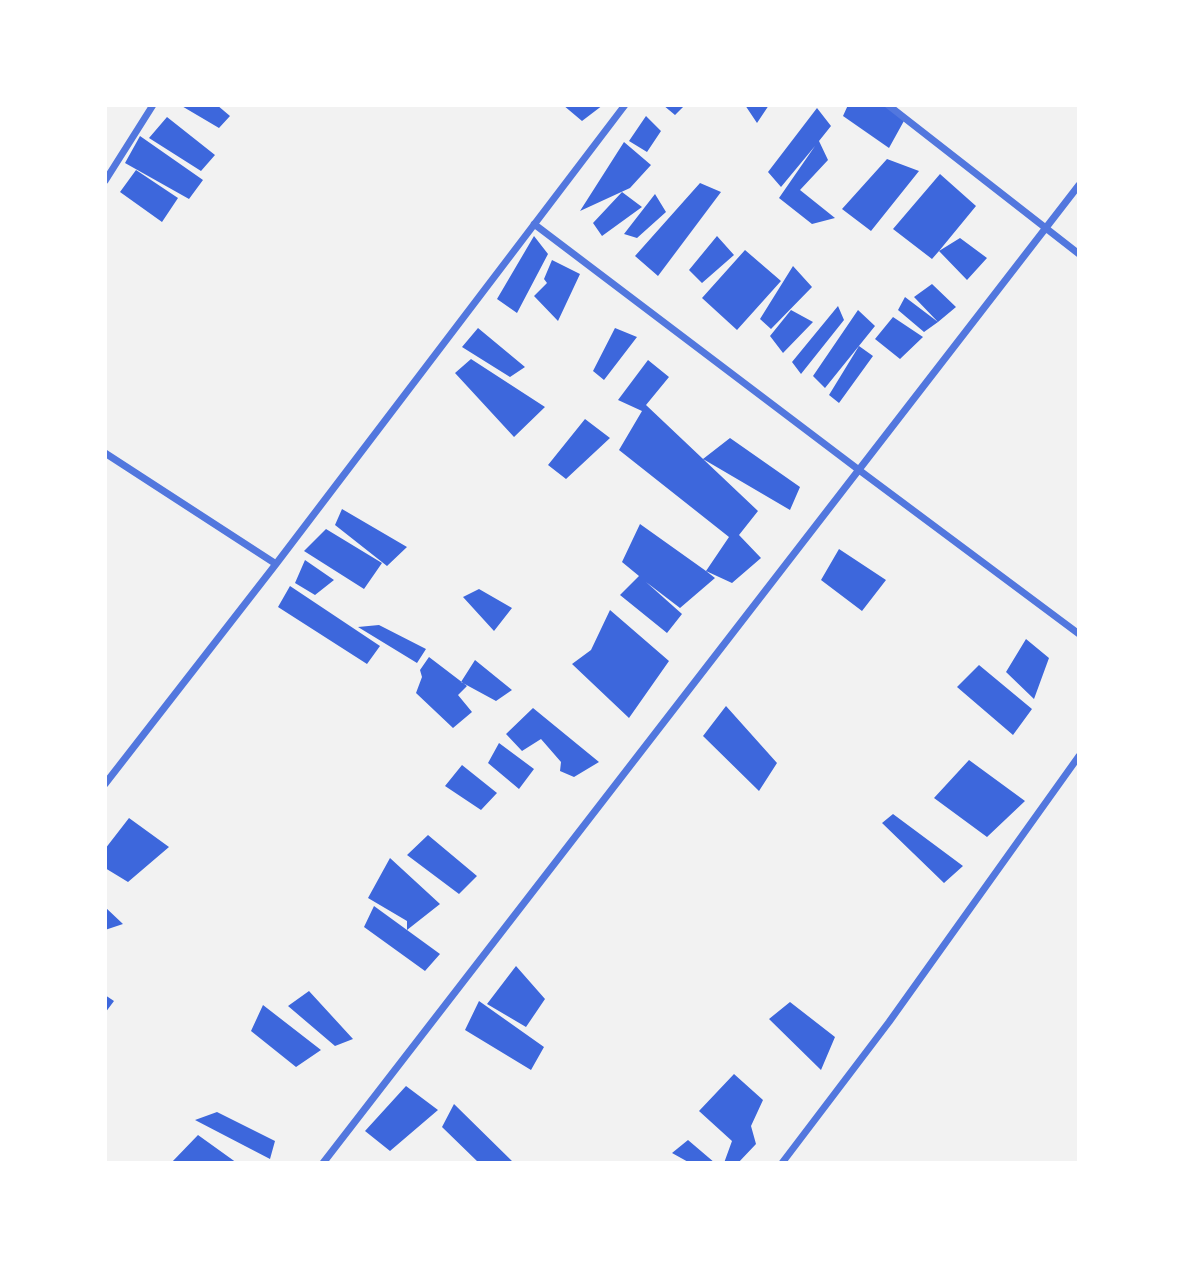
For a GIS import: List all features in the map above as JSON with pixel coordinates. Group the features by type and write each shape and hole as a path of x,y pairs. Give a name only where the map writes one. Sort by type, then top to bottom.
{"street":[{"path":"105,181 153,105"},
{"path":"105,784 625,105"},
{"path":"888,105 1079,254"},
{"path":"323,1163 1079,186"},
{"path":"534,224 1079,634"},
{"path":"105,453 276,564"},
{"path":"782,1163 897,1011 1079,756"}],"building":[{"path":"180,105 217,105 230,116 219,128"},
{"path":"563,105 603,105 582,121"},
{"path":"663,105 685,105 675,115"},
{"path":"745,105 769,105 757,123"},
{"path":"848,105 884,105 905,119 889,148 843,116"},
{"path":"817,108 831,126 819,141 828,160 800,190 835,218 812,224 779,198 815,146 781,187 768,172"},
{"path":"646,116 661,131 647,152 629,141"},
{"path":"167,117 215,155 201,171 149,138"},
{"path":"140,136 203,180 189,199 125,163"},
{"path":"624,142 651,165 630,188 580,211"},
{"path":"887,159 919,171 871,231 842,209"},
{"path":"136,170 178,198 162,222 120,192"},
{"path":"940,174 976,206 932,259 893,229"},
{"path":"700,183 721,192 658,276 635,256"},
{"path":"622,192 642,207 602,236 593,223"},
{"path":"655,194 666,212 637,238 624,234"},
{"path":"534,236 548,254 517,313 497,299"},
{"path":"717,236 734,255 702,283 689,270"},
{"path":"960,238 987,258 967,280 939,251"},
{"path":"745,250 781,281 737,330 702,298"},
{"path":"552,260 580,274 558,321 534,296 547,283 544,279"},
{"path":"793,266 812,287 771,329 760,319"},
{"path":"932,284 956,307 938,322 914,297"},
{"path":"905,297 938,322 924,332 898,310"},
{"path":"838,306 844,320 801,374 792,362"},
{"path":"791,310 813,322 783,353 770,336"},
{"path":"858,310 875,326 825,388 813,376"},
{"path":"893,317 923,337 900,359 875,339"},
{"path":"478,328 525,367 510,377 462,347"},
{"path":"615,328 637,337 604,380 593,371"},
{"path":"859,346 873,356 839,403 829,395"},
{"path":"471,359 545,407 514,437 455,373"},
{"path":"648,360 669,377 646,405 758,511 739,535 761,558 732,583 706,571 729,537 619,450 642,411 618,400"},
{"path":"585,419 610,438 566,479 548,465"},
{"path":"730,438 800,487 790,510 703,459"},
{"path":"342,509 407,547 387,566 335,525"},
{"path":"640,524 715,578 680,608 646,582 682,614 667,633 620,595 639,576 622,562"},
{"path":"326,529 382,563 364,589 304,551"},
{"path":"839,549 886,580 862,611 821,580"},
{"path":"305,560 334,580 315,595 295,583"},
{"path":"290,586 380,646 367,664 278,607"},
{"path":"479,589 512,608 494,631 463,597"},
{"path":"610,610 669,661 629,718 572,664 591,650"},
{"path":"379,625 426,649 417,663 358,627"},
{"path":"1026,639 1049,658 1034,699 1006,672"},
{"path":"429,657 467,686 458,695 472,712 453,728 416,693 422,677 420,670"},
{"path":"475,660 512,690 496,701 461,682"},
{"path":"979,665 1032,709 1013,735 957,687"},
{"path":"726,706 777,763 759,791 703,736"},
{"path":"533,708 599,762 574,777 560,771 561,762 541,739 522,751 506,734"},
{"path":"499,743 534,769 519,789 488,763"},
{"path":"969,760 1025,801 987,837 934,798"},
{"path":"462,765 497,793 481,810 445,786"},
{"path":"893,814 963,866 944,883 882,823"},
{"path":"129,818 169,847 128,882 105,868 105,849"},
{"path":"428,835 477,876 459,894 407,855"},
{"path":"390,858 440,904 407,930 407,921 368,898"},
{"path":"374,906 440,954 425,971 364,927"},
{"path":"105,907 123,924 105,930"},
{"path":"516,966 545,999 526,1027 487,1004"},
{"path":"309,991 353,1039 335,1046 288,1006"},
{"path":"105,995 114,1001 105,1013"},
{"path":"479,1001 544,1047 531,1070 465,1030"},
{"path":"790,1002 835,1037 821,1070 769,1019"},
{"path":"263,1005 321,1050 296,1067 251,1031"},
{"path":"734,1074 763,1100 751,1126 756,1144 738,1163 724,1163 732,1141 699,1111"},
{"path":"406,1086 438,1110 390,1151 365,1131"},
{"path":"454,1104 514,1163 479,1163 442,1127"},
{"path":"217,1112 275,1141 270,1159 195,1120"},
{"path":"198,1135 237,1163 171,1163"},
{"path":"688,1140 715,1163 690,1163 672,1153"}]}
